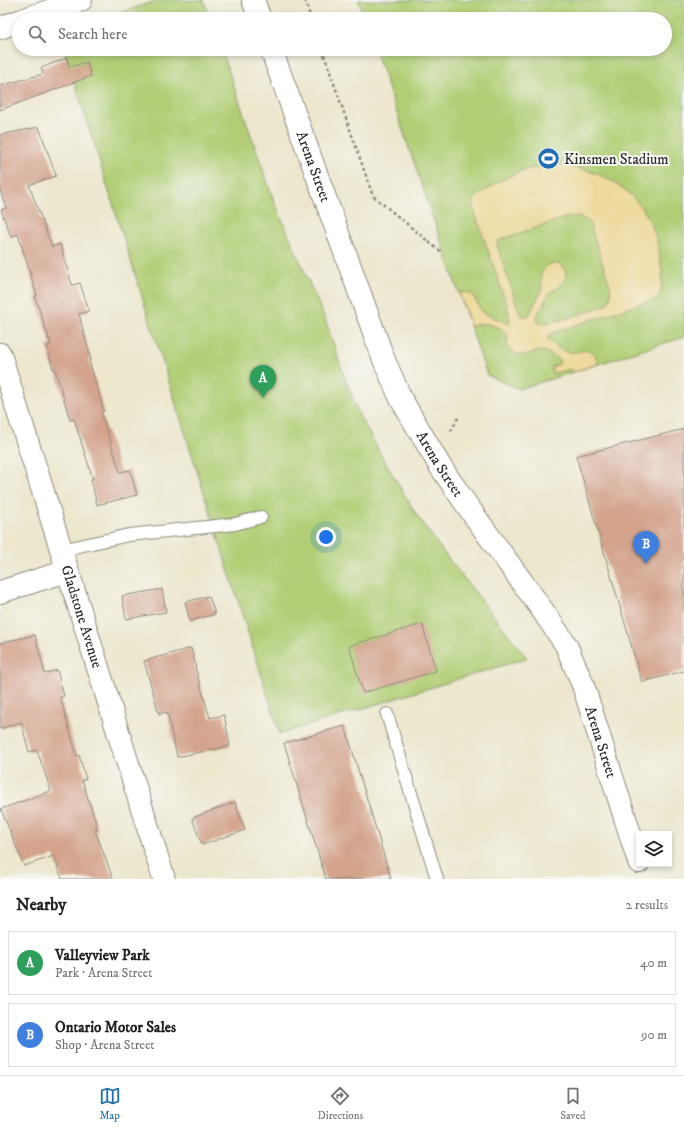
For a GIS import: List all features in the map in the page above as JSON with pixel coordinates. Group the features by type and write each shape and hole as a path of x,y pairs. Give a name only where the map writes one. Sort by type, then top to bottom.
{"street":[{"path":"46,12 82,0"},
{"path":"253,0 257,12"},
{"path":"0,28 12,24"},
{"name":"Arena Street","path":"274,56 384,360 401,399 440,466 468,508 566,645 583,685 636,853"},
{"name":"Gladstone Avenue","path":"0,354 164,879"},
{"path":"0,592 68,571"},
{"name":"Arena Street","path":"640,867 645,879"}],"lane":[{"path":"61,550 129,535 234,524 261,517"},
{"path":"387,714 437,879"}],"path":[{"path":"305,0 309,12"},
{"path":"324,56 373,196 441,252"},
{"path":"451,431 459,416"}],"green space":[{"path":"159,0 204,0 208,12 122,12"},
{"name":"Kinsmen Stadium","path":"358,0 684,0 684,337 519,389 487,375 377,56 672,56 672,12 362,12"},
{"path":"66,56 223,56 274,201 325,319 359,415 416,514 444,553 527,658 280,734"}],"sand":[{"path":"561,165 574,167 599,175 610,180 631,195 640,205 653,228 662,269 662,288 658,298 552,333 548,336 548,340 560,349 568,352 587,350 593,353 596,357 598,364 573,372 571,369 554,373 552,372 552,367 559,364 560,361 554,356 545,352 540,351 520,355 510,350 506,332 499,328 482,324 477,324 471,327 459,293 466,292 472,294 482,312 509,324 510,319 507,305 473,207 474,199 505,178 525,170","holes":["578,216 589,222 610,286 611,295 607,305 563,320 539,323 536,318 550,292 558,288 565,281 566,271 560,264 549,264 542,271 542,289 530,314 527,316 520,315 497,245 498,241 567,217"]}],"building":[{"path":"67,58 70,67 87,62 91,76 0,110 0,86 43,74 41,68"},
{"path":"39,127 56,176 29,185 52,247 60,244 72,285 80,283 89,311 79,314 91,360 89,360 104,411 101,412 120,472 130,470 137,495 97,505 91,479 93,479 74,419 70,420 55,369 53,369 47,346 51,345 35,297 37,296 18,234 11,237 1,210 6,208 0,190 0,135"},
{"path":"684,429 684,671 642,682 576,456"},
{"path":"162,589 166,612 126,619 122,596"},
{"path":"209,596 215,614 190,621 185,602"},
{"path":"422,624 436,671 363,693 349,646"},
{"path":"35,635 45,674 57,670 64,696 60,697 77,756 79,755 86,779 82,780 98,829 95,830 113,879 62,879 54,856 24,866 1,809 51,791 37,750 29,752 21,722 0,729 0,643"},
{"path":"191,648 210,718 224,715 230,746 177,757 167,712 159,714 144,661"},
{"path":"345,726 391,879 326,879 284,743"},
{"path":"235,802 245,830 202,845 192,818"}],"place":[{"name":"Kinsmen Stadium","path":"548,159"},
{"name":"Valleyview Park","path":"263,398"},
{"name":"Ontario Motor Sales","path":"646,564"}]}
